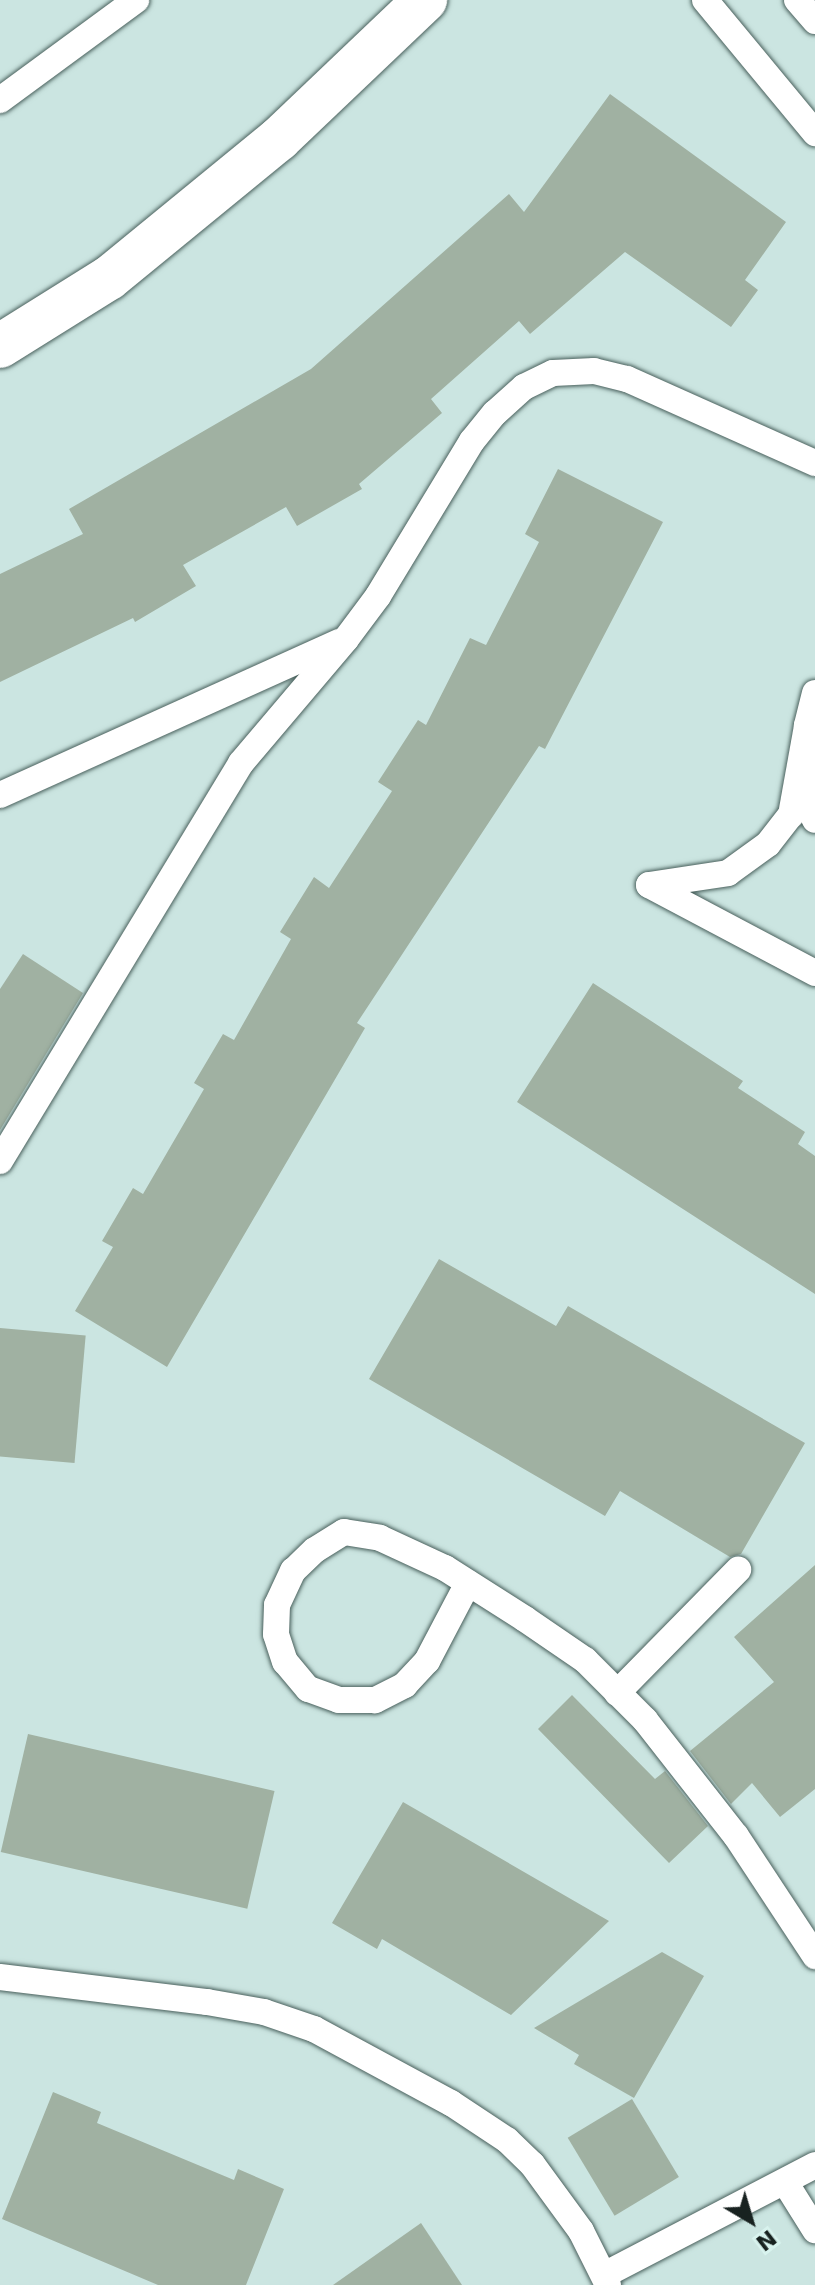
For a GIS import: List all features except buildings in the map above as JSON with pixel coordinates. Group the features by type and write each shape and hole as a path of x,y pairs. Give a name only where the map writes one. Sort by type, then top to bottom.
{"main road":[{"path":"0,346 109,278 279,139 425,0"}],"lane":[{"path":"0,100 136,0"},
{"path":"705,0 815,133"},
{"path":"797,0 815,21"},
{"path":"0,1161 241,763 346,639 378,596 480,432 495,413 524,387 553,373 594,371 627,379 815,463"},
{"path":"0,795 346,639"},
{"path":"815,693 791,815 768,844 728,873 649,885 815,973"},
{"path":"807,726 810,810 815,820"},
{"path":"468,1583 427,1661 405,1685 375,1700 339,1700 308,1689 285,1662 276,1634 277,1605 293,1571 315,1550 344,1532 380,1538 468,1583 585,1660 645,1720 736,1836 815,1956"},
{"path":"617,1693 738,1570"},
{"path":"0,1977 207,2002 264,2012 314,2029 451,2103 507,2140 532,2164 581,2231 606,2280 815,2165"},
{"path":"785,2182 815,2230"}]}
